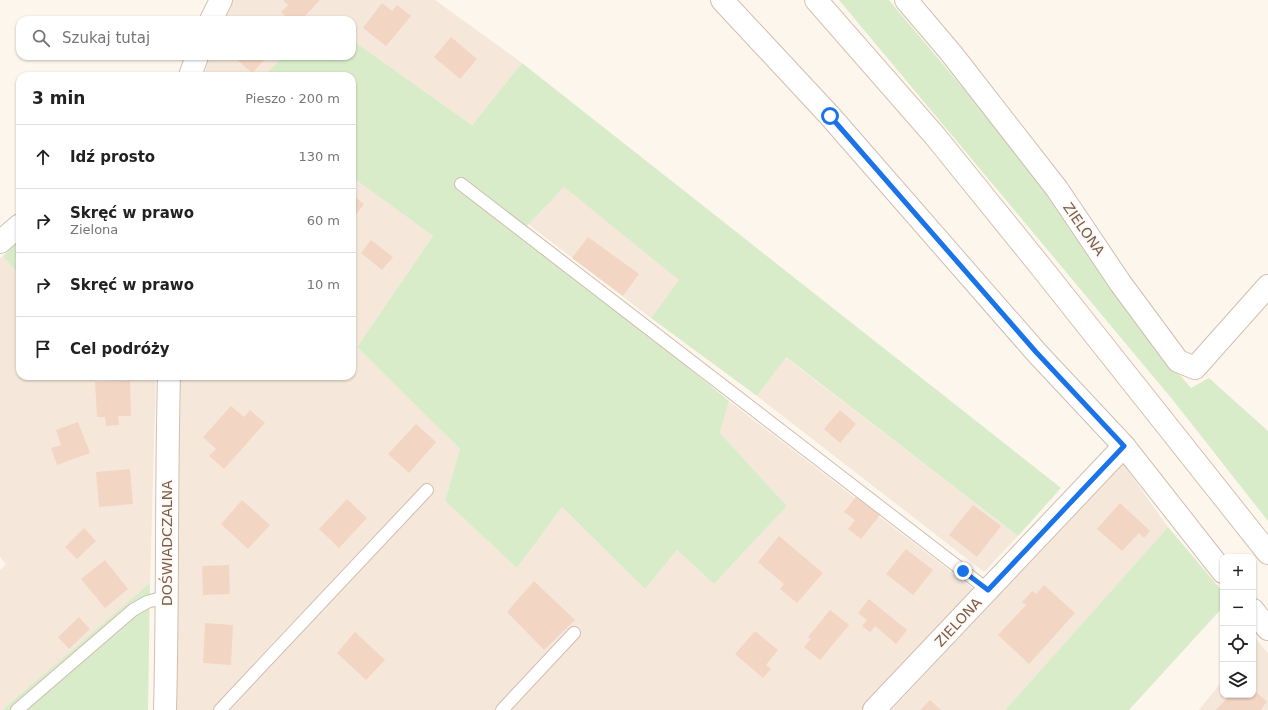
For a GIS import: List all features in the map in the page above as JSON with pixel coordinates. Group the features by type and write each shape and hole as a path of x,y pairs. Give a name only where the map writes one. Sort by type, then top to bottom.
{"street":[{"path":"214,16 221,0"},
{"path":"722,0 830,116 1036,352 1124,446 1220,568"},
{"path":"816,0 940,142 1268,553"},
{"name":"ZIELONA","path":"906,0 952,53 1057,189 1121,284 1178,361 1195,368 1268,286"},
{"path":"191,72 196,60"},
{"path":"0,242 16,228"},
{"name":"DOŚWIADCZALNA","path":"165,710 168,596 166,491 169,380"},
{"name":"ZIELONA","path":"874,710 1124,446"},
{"path":"1256,614 1268,629"}],"lane":[{"path":"461,184 988,590"},
{"path":"220,710 427,490"},
{"path":"17,710 133,610 147,602 168,596"},
{"path":"502,710 574,633"}],"shaded area":[{"path":"233,0 435,0 522,63 472,125 356,43 356,16 226,16"},
{"path":"208,60 279,60 268,72 205,72"},
{"path":"356,180 433,236 357,347 460,449 445,501 517,568 562,507 645,589 677,550 714,584 787,506 720,433 729,401 975,590 861,710 176,710 179,380 356,380"},
{"path":"564,187 680,280 651,318 528,224"},
{"path":"3,256 16,271 16,380 156,380 150,583 2,710 0,710 0,570 6,564 0,557 0,258"},
{"path":"785,357 1018,536 984,572 757,396"},
{"path":"1123,464 1168,527 1005,710 891,710"},
{"path":"1256,639 1268,653 1268,710 1199,710 1220,684 1220,698 1256,698"}],"green space":[{"path":"839,0 889,0 1045,186 1151,341 1191,388 1209,378 1268,431 1268,521 1172,399"},
{"path":"356,43 472,125 522,63 1061,488 1018,536 786,357 757,396 651,318 679,280 564,187 522,231 729,401 720,433 787,506 714,584 677,550 645,589 562,507 517,568 445,501 460,449 357,347 433,236 356,180 356,72 268,72 279,60 356,60"},
{"path":"16,244 16,271 3,256"},
{"path":"1168,527 1220,588 1220,610 1129,710 1005,710"},
{"path":"150,583 148,710 2,710"}],"building":[{"path":"283,0 320,0 305,16 286,16 281,12 288,5"},
{"path":"382,3 392,11 397,5 411,16 386,46 363,28"},
{"path":"451,37 477,59 460,79 434,57"},
{"path":"237,60 264,60 253,72 251,72"},
{"path":"356,198 364,204 356,215"},
{"path":"588,237 639,274 623,296 572,258"},
{"path":"371,240 393,257 382,270 361,253"},
{"path":"130,381 131,416 118,416 119,425 106,426 105,417 97,417 95,382"},
{"path":"231,406 244,417 250,410 265,423 224,469 209,456 216,449 203,437"},
{"path":"840,410 856,424 840,443 824,429"},
{"path":"78,422 90,453 57,465 51,448 61,445 56,430"},
{"path":"416,424 436,442 409,473 388,454"},
{"path":"130,469 133,504 99,507 96,472"},
{"path":"856,497 880,515 861,539 848,529 855,520 844,512"},
{"path":"347,499 367,518 339,548 319,529"},
{"path":"242,500 270,525 248,549 221,524"},
{"path":"1120,503 1150,531 1144,538 1139,533 1122,551 1097,529"},
{"path":"973,505 1001,526 977,557 949,535"},
{"path":"84,528 96,541 77,559 65,547"},
{"path":"779,536 823,573 797,603 780,589 784,584 758,562"},
{"path":"906,549 933,570 913,595 886,574"},
{"path":"105,560 128,589 105,608 81,579"},
{"path":"229,565 230,594 203,595 202,566"},
{"path":"534,581 575,620 544,650 507,612"},
{"path":"1044,585 1075,613 1029,664 998,635 1026,605 1022,602 1032,591 1036,594"},
{"path":"869,599 907,630 896,644 875,626 870,632 862,626 867,620 858,613"},
{"path":"830,610 849,625 820,660 804,647 811,639 808,637"},
{"path":"79,617 90,629 69,649 58,637"},
{"path":"205,623 233,625 231,665 203,663"},
{"path":"755,631 778,650 766,665 771,669 763,678 735,654"},
{"path":"355,632 385,660 366,680 337,653"},
{"path":"1256,692 1267,702 1260,710 1216,710 1227,698 1256,698"},
{"path":"930,700 941,710 920,710"}],"route":[{"path":"830,116 1036,352 1124,446 988,590 963,571"}]}
